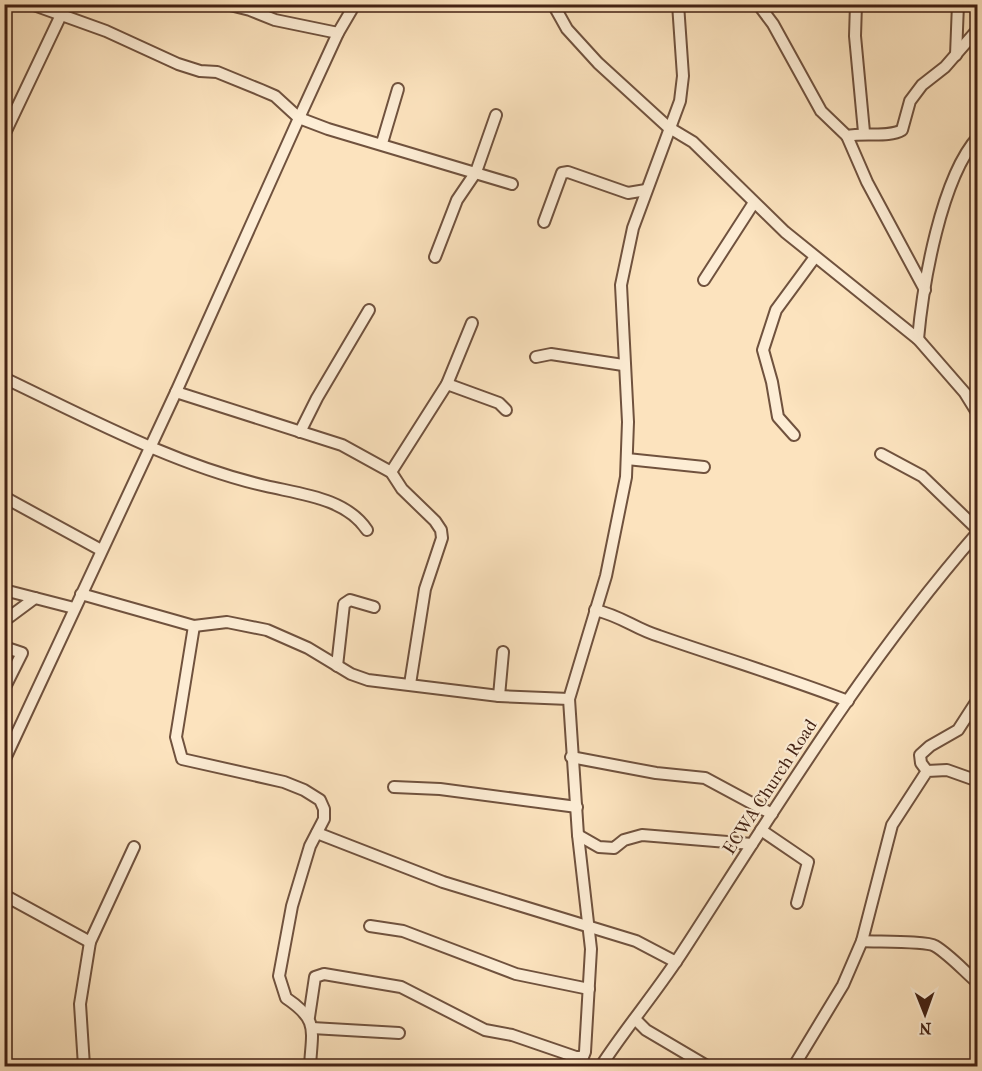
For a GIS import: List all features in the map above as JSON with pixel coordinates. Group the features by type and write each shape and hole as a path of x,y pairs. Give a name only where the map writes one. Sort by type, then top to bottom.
{"street":[{"path":"226,4 275,20 338,33"},
{"path":"4,761 148,447 176,393 338,33 355,4"},
{"path":"553,4 567,29 598,63 668,127 693,142 753,204 918,339 965,393 978,414"},
{"path":"310,1066 310,1022 315,977 324,974 400,987 485,1030 512,1035 585,1062 591,949 571,757 570,699 606,576 626,477 627,414 621,285 633,228 668,127 680,101 683,76 678,4"},
{"path":"758,4 773,24 821,111 847,136 867,182 925,290"},
{"path":"856,4 855,36 864,132"},
{"path":"956,55 958,4"},
{"path":"39,6 106,31 178,64 200,71 217,72 275,96 299,118 512,184"},
{"path":"4,135 61,15"},
{"path":"847,136 864,132 887,135 902,130 910,101 922,85 956,55 978,29"},
{"path":"382,144 398,89"},
{"path":"435,257 457,200 476,172 496,115"},
{"path":"918,339 925,290 946,191 978,137"},
{"path":"544,222 562,173 568,172 628,193 646,190"},
{"path":"704,280 753,204"},
{"path":"794,435 777,417 772,382 763,350 776,310 815,257"},
{"path":"300,432 316,398 369,310"},
{"path":"391,472 447,384 472,323"},
{"path":"536,357 551,354 623,365"},
{"path":"4,378 148,447 263,485 311,495 359,517 367,530"},
{"path":"447,384 500,403 506,410"},
{"path":"176,393 342,445 391,472 402,489 441,530 442,538 425,589 410,684"},
{"path":"881,454 922,476 978,531"},
{"path":"627,459 704,467"},
{"path":"4,497 101,550"},
{"name":"ECWA Church Road","path":"601,1066 618,1039 676,962 821,737 908,617 978,531"},
{"path":"4,590 74,608"},
{"path":"81,594 194,626 204,627 216,622 253,626 308,648 351,674 368,680 499,696 570,699"},
{"path":"4,621 35,598"},
{"path":"337,666 344,604 350,600 374,607"},
{"path":"595,610 616,615 656,635 796,681 848,701"},
{"path":"194,626 176,737 178,752 183,759 190,761 284,782 304,790 320,801 324,809 324,819 310,846 292,906 279,976 286,998 304,1010 310,1022"},
{"path":"4,647 22,653 4,689"},
{"path":"499,696 503,652"},
{"path":"958,730 978,699"},
{"path":"927,771 921,764 921,755 930,746 978,720"},
{"path":"571,757 656,773 705,777 772,814"},
{"path":"927,771 947,770 978,781"},
{"path":"794,1066 843,985 862,941 892,825 927,771"},
{"path":"394,787 440,789 577,807"},
{"path":"761,830 808,862 797,903"},
{"path":"317,832 443,882 636,941 676,962"},
{"path":"578,835 599,846 614,848 624,840 642,835 752,844"},
{"path":"84,1066 80,1004 90,942 134,847"},
{"path":"4,895 90,942"},
{"path":"370,926 403,931 516,974 589,989"},
{"path":"862,941 904,944 922,941 935,945 978,983"},
{"path":"635,1019 646,1030 707,1066"},
{"path":"310,1022 399,1033"}]}
